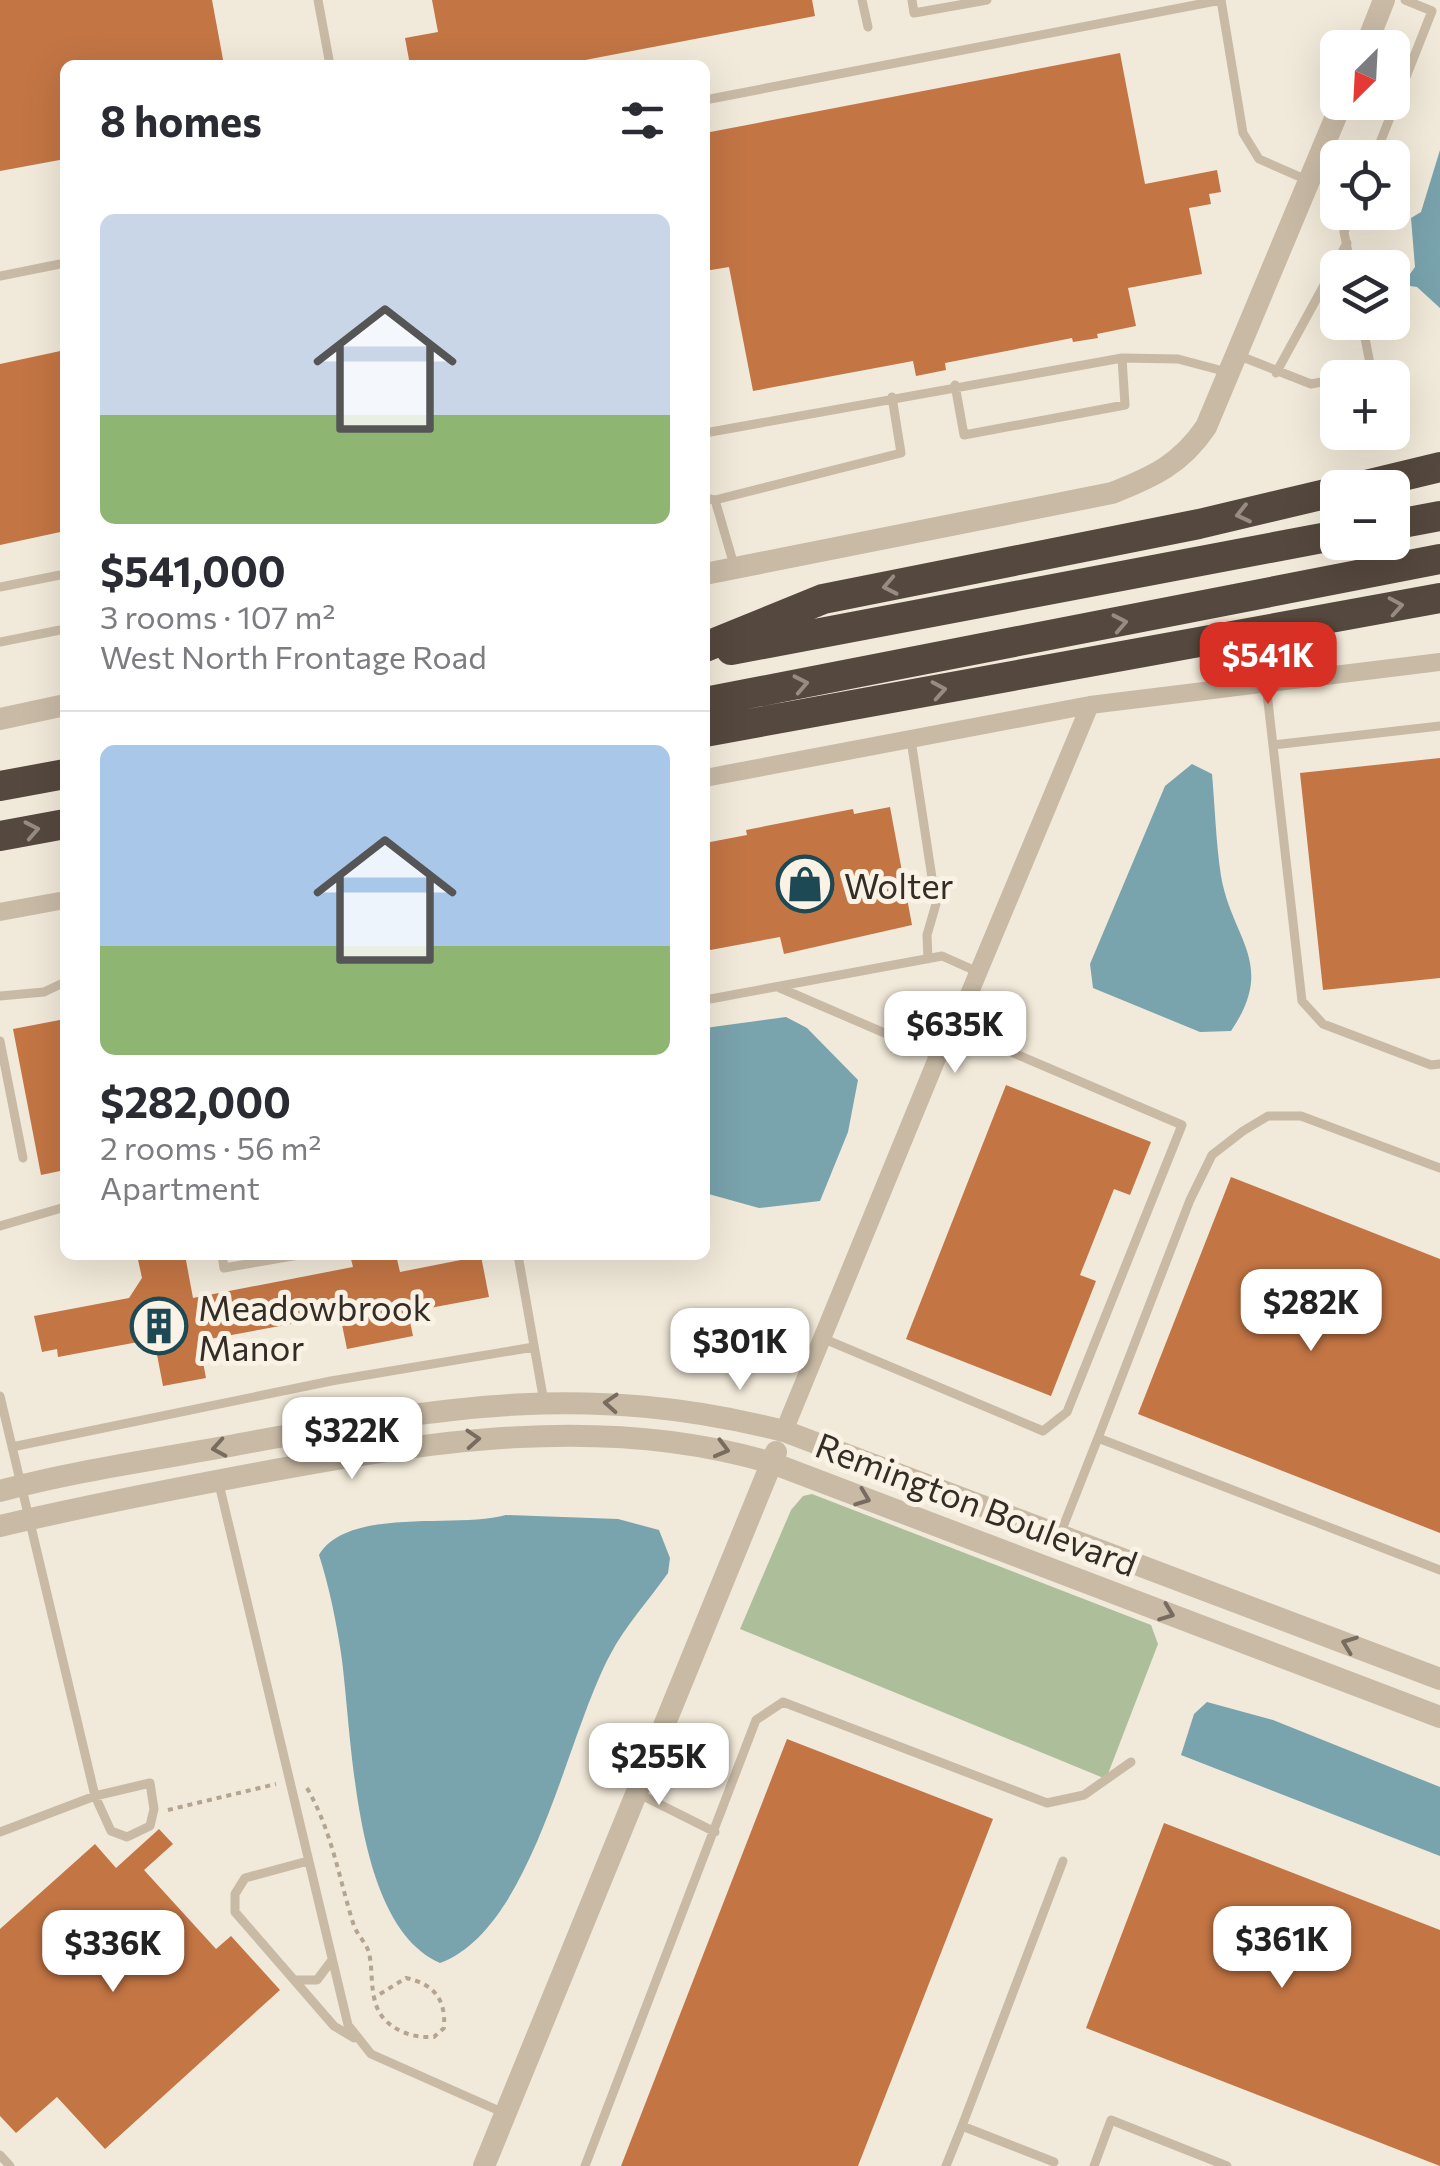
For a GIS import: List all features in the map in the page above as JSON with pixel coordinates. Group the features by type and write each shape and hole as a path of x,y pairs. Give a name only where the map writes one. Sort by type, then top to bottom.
{"highway":[{"path":"1410,474 1440,467"},
{"path":"710,644 823,599 1199,524 1320,495"},
{"path":"1410,522 1440,516"},
{"path":"710,655 1320,539"},
{"path":"710,701 1440,559"},
{"path":"710,731 1440,598"},
{"path":"0,786 60,775"},
{"path":"0,836 60,825"}],"street":[{"path":"1372,30 1384,0"},
{"path":"710,573 1112,494 1162,473 1189,452 1234,364 1335,120"},
{"path":"710,777 1090,705 1440,662"},
{"path":"484,2166 938,1056 955,1028 1090,705"},
{"path":"0,719 60,707"},
{"path":"0,912 60,901"},
{"name":"Remington Boulevard","path":"11,1488 419,1411 544,1402 609,1402 696,1412 784,1432 1440,1680"},
{"name":"Remington Boulevard","path":"0,1526 384,1450 545,1435 672,1438 772,1463 1440,1717"}],"lane":[{"path":"318,0 329,60"},
{"path":"862,0 868,27"},
{"path":"912,0 914,13 987,0"},
{"path":"710,99 1221,0 1243,134 1259,158 1309,182"},
{"path":"1381,140 1432,11 1405,0"},
{"path":"1345,230 1348,250"},
{"path":"1276,374 1347,243"},
{"path":"0,276 60,264"},
{"path":"955,385 964,435 1124,406 1122,358"},
{"path":"710,432 1122,358 1234,364 1312,384 1320,382"},
{"path":"735,568 710,499 901,452 892,397"},
{"path":"0,588 60,575"},
{"path":"0,642 60,630"},
{"path":"1266,684 1302,1001 1323,1024 1430,1065 1440,1064"},
{"path":"1273,745 1440,726"},
{"path":"911,739 936,904 927,936 928,958"},
{"path":"710,999 942,956 978,972"},
{"path":"0,996 44,992 60,984"},
{"path":"780,988 938,1056"},
{"path":"822,1338 1043,1432 1067,1412 1182,1124 955,1028"},
{"path":"0,1042 23,1158"},
{"path":"1060,1535 1190,1200 1212,1155 1268,1116 1301,1116 1440,1168"},
{"path":"0,1226 60,1209"},
{"path":"223,1260 224,1268 270,1260"},
{"path":"519,1260 544,1402"},
{"path":"12,1448 332,1380 534,1347"},
{"path":"0,1396 12,1448 11,1488 33,1518 95,1796 111,1830 127,1837 144,1832 154,1809 150,1784 95,1796 0,1832"},
{"path":"1098,1438 1440,1570"},
{"path":"218,1481 348,2025 358,2041"},
{"path":"585,2166 756,1720 784,1702 1047,1803 1084,1794 1131,1762"},
{"path":"637,1793 715,1832"},
{"path":"308,1861 254,1874 235,1894 240,1921 334,2026 388,2062 506,2113"},
{"path":"946,2166 1064,1861"},
{"path":"286,1972 308,1982 324,1976 332,1960"},
{"path":"1094,2166 1111,2120 1227,2166"},
{"path":"962,2126 1057,2165"},
{"path":"0,2155 10,2166"}],"path":[{"path":"154,1809 165,1810 289,1781 303,1782 325,1818 356,1933 369,1950 375,1996 382,2017 399,2031 434,2037 444,2028 439,1996 425,1982 406,1978 375,1996"}],"green space":[{"path":"812,1494 1151,1625 1158,1644 1106,1779 740,1629 791,1510 803,1496"}],"water":[{"path":"1440,150 1440,308 1417,287 1410,286 1410,274 1415,267 1411,218 1421,212"},
{"path":"1192,764 1212,774 1221,876 1251,969 1244,1007 1231,1031 1200,1032 1093,988 1090,964 1165,786"},
{"path":"786,1017 807,1028 858,1080 848,1132 820,1201 759,1208 710,1194 710,1027"},
{"path":"506,1515 618,1519 659,1530 670,1558 668,1573 610,1655 523,1872 499,1912 472,1943 440,1963 411,1942 389,1910 373,1870 354,1777 339,1641 319,1555 333,1540 354,1530"},
{"path":"1207,1702 1273,1720 1440,1787 1440,1856 1181,1755 1194,1714"}],"building":[{"path":"0,0 212,0 223,60 60,60 60,160 0,171"},
{"path":"432,0 812,0 815,16 585,60 409,60 405,38 438,32"},
{"path":"1120,53 1145,184 1217,170 1221,192 1209,194 1211,204 1189,208 1202,274 1128,288 1136,326 1097,334 1098,338 1073,342 1072,338 945,363 946,370 916,376 913,361 753,391 729,267 710,270 710,132"},
{"path":"60,351 60,532 0,545 0,364"},
{"path":"1440,758 1440,978 1323,990 1300,773"},
{"name":"Wolter","path":"890,807 912,925 784,954 780,937 710,950 710,842 747,835 746,830 853,809 854,814"},
{"path":"60,1020 60,1171 41,1175 13,1029"},
{"path":"1006,1085 1151,1142 1130,1195 1114,1189 1080,1275 1096,1281 1051,1396 906,1339"},
{"path":"1231,1177 1440,1259 1440,1533 1138,1414"},
{"name":"Meadowbrook Manor","path":"138,1260 186,1260 193,1298 353,1267 351,1260 397,1260 400,1272 461,1260 482,1260 489,1297 408,1312 413,1336 347,1349 340,1315 199,1341 206,1378 163,1386 154,1339 58,1357 57,1349 42,1352 34,1316 129,1298 142,1278"},
{"path":"787,1739 993,1819 858,2166 621,2166"},
{"path":"1164,1823 1440,1930 1440,2166 1086,2028"},
{"path":"159,1829 173,1844 144,1870 216,1949 231,1936 280,1990 105,2149 57,2097 16,2133 0,2116 0,1929 95,1844 116,1868"}],"place":[{"name":"Wolter","path":"805,884"},
{"name":"Meadowbrook Manor","path":"159,1326"}]}
